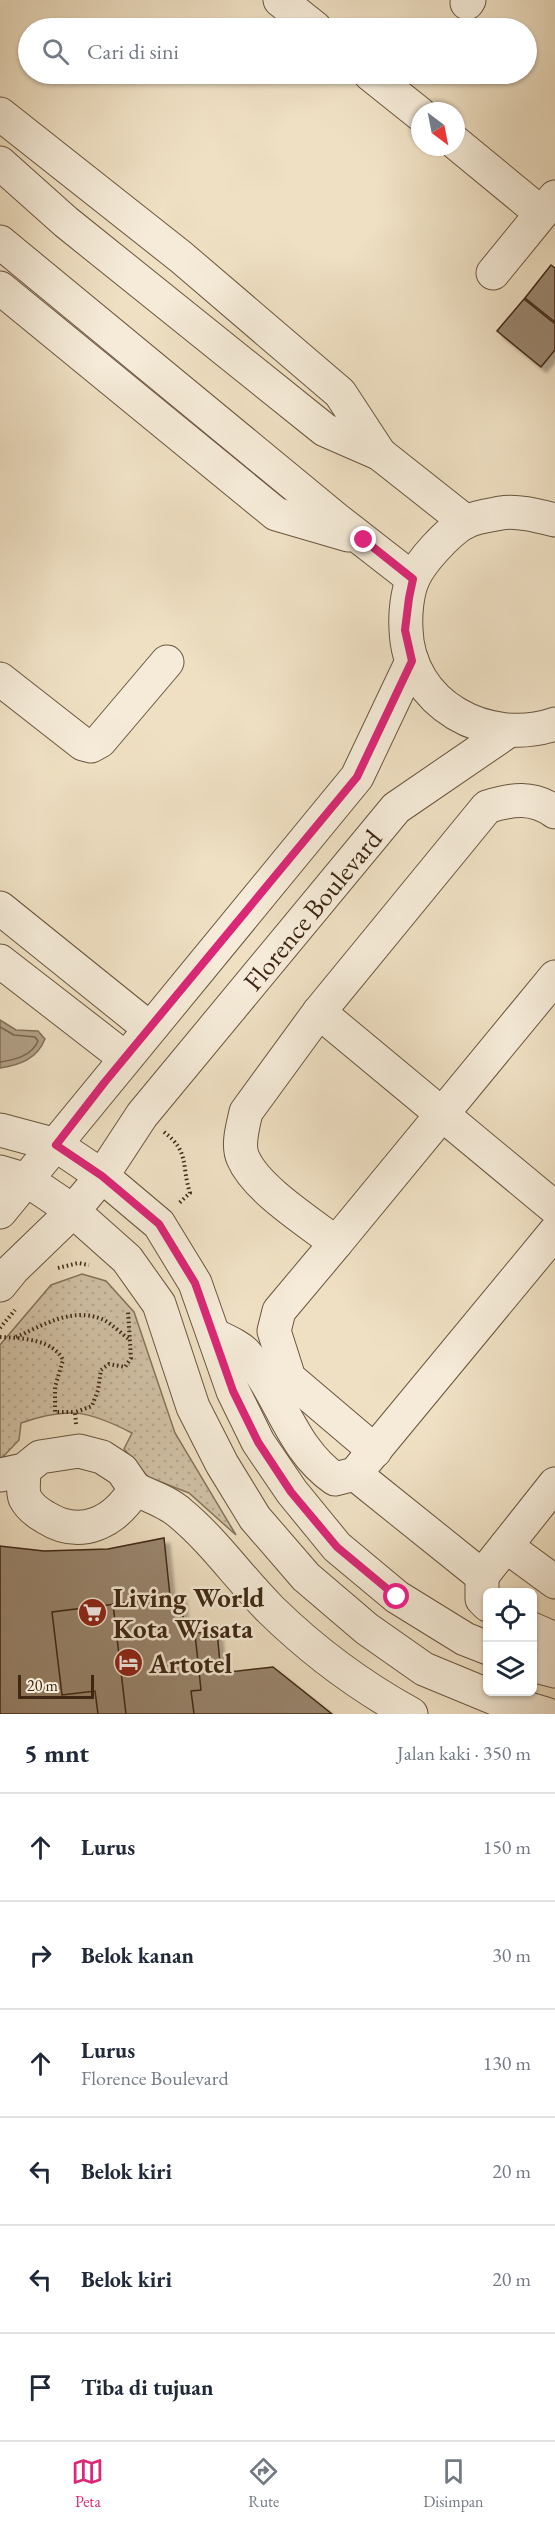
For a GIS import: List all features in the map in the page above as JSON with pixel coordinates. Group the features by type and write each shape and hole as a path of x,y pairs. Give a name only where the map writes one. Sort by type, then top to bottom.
{"street":[{"path":"280,0 302,18"},
{"path":"382,84 411,107"},
{"path":"4,118 5,167 66,222 325,430 380,454 466,522"},
{"path":"4,118 180,256 340,393 380,454"},
{"path":"465,149 548,205 493,273"},
{"path":"0,242 413,579"},
{"path":"0,288 276,514 364,540"},
{"path":"555,520 503,512 466,522 437,547 413,579 405,630 412,661 428,689 449,710 474,724 507,732 555,724"},
{"name":"Florence Boulevard","path":"0,1212 14,1176 56,1145 357,777 412,661"},
{"path":"0,679 83,744 91,746 100,741 167,662"},
{"name":"Florence Boulevard","path":"0,1285 13,1269 73,1211 102,1176 142,1115 396,808 507,732"},
{"path":"336,1242 256,1180 242,1157 241,1132 246,1112 319,1011 487,807 510,800 528,800 545,805 555,813"},
{"path":"0,908 150,1028"},
{"path":"0,960 125,1058"},
{"path":"483,1588 365,1463 289,1378 274,1331 279,1311 555,977"},
{"path":"319,1011 555,1208"},
{"path":"0,1130 56,1145 102,1176 159,1224 195,1283 233,1391 258,1442 291,1492 337,1547 397,1597 465,1639 483,1646"},
{"path":"14,1176 73,1211 127,1259 159,1304 194,1407 222,1464 255,1518 306,1577 367,1629 424,1669 499,1700 542,1714"},
{"path":"214,1335 245,1352 261,1375 298,1442 326,1473 335,1479 365,1463 555,1232"},
{"path":"135,1489 125,1506 110,1518 92,1526 73,1527 54,1523 38,1513 12,1487 40,1457 79,1451 102,1457 122,1470 135,1489 178,1511 271,1610 333,1665 384,1700 411,1714"},
{"path":"486,1588 506,1546 555,1484"},
{"path":"506,1546 555,1582"},
{"path":"537,1631 555,1639"},
{"path":"537,1666 555,1671"}],"path":[{"path":"142,1115 178,1143 190,1192 159,1224"},
{"path":"52,1273 59,1267 78,1263 87,1264 109,1276 127,1259"},
{"path":"0,1337 15,1337 54,1348 61,1355 63,1360 55,1387 55,1412 75,1412 92,1406 98,1390 101,1370 109,1364 125,1367 131,1358 127,1306"},
{"path":"15,1337 64,1316 82,1314 104,1321 130,1340"},
{"path":"75,1412 79,1451"}],"shaded area":[{"path":"82,1274 106,1281 134,1312 175,1433 236,1535 189,1493 148,1477 124,1449 132,1433 103,1420 78,1413 65,1413 52,1414 21,1423 19,1440 0,1460 0,1345 51,1285"}],"water":[{"path":"0,1020 16,1030 38,1031 45,1039 42,1046 27,1060 0,1068"}],"building":[{"path":"551,265 555,268 555,322 525,298"},
{"path":"524,299 555,324 555,350 541,367 497,331"},
{"name":"Living World Kota Wisata","path":"164,1538 170,1596 181,1595 185,1634 217,1631 221,1673 273,1667 332,1714 0,1714 0,1546 44,1551 108,1549"},
{"name":"Artotel","path":"180,1596 185,1635 195,1634 201,1690 191,1691 194,1714 98,1714 95,1691 62,1695 52,1612"},
{"path":"180,1596 185,1635 195,1634 201,1690 191,1691 194,1714 126,1714 113,1604"}],"place":[{"name":"Living World Kota Wisata","path":"92,1613"},
{"name":"Artotel","path":"128,1663"}],"route":[{"path":"364,540 413,579 405,630 412,661 357,777 104,1083 56,1145 102,1176 159,1224 195,1283 233,1391 258,1442 291,1492 337,1547 397,1597"}]}
